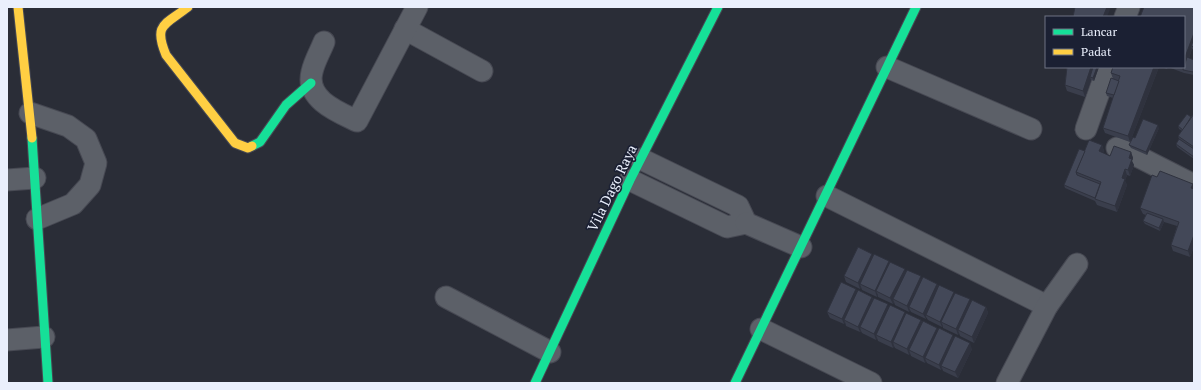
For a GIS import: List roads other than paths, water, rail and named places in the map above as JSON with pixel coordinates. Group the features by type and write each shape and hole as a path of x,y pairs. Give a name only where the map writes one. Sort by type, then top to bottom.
{"street":[{"path":"188,7 162,27 159,38 166,55 235,143 248,148 260,142 286,105 311,83"},
{"path":"324,42 312,72 311,83 314,93 330,108 356,121 417,7"},
{"name":"Vila Dago Raya","path":"535,383 630,180 718,7"},
{"path":"735,383 827,196 916,7"},
{"path":"14,10 30,113 48,383"},
{"path":"405,29 482,71"},
{"path":"887,67 1031,129"},
{"path":"1086,130 1108,68"},
{"path":"30,113 68,126 86,139 96,163 90,184 73,204 37,219"},
{"path":"1117,148 1133,154 1194,185"},
{"path":"641,159 738,206 746,223"},
{"path":"7,180 35,178"},
{"path":"630,180 727,227 746,223 801,247"},
{"path":"827,196 1047,306"},
{"path":"1007,383 1047,306 1077,264"},
{"path":"446,297 550,352"},
{"path":"761,330 871,383"},
{"path":"7,340 44,337"}]}
